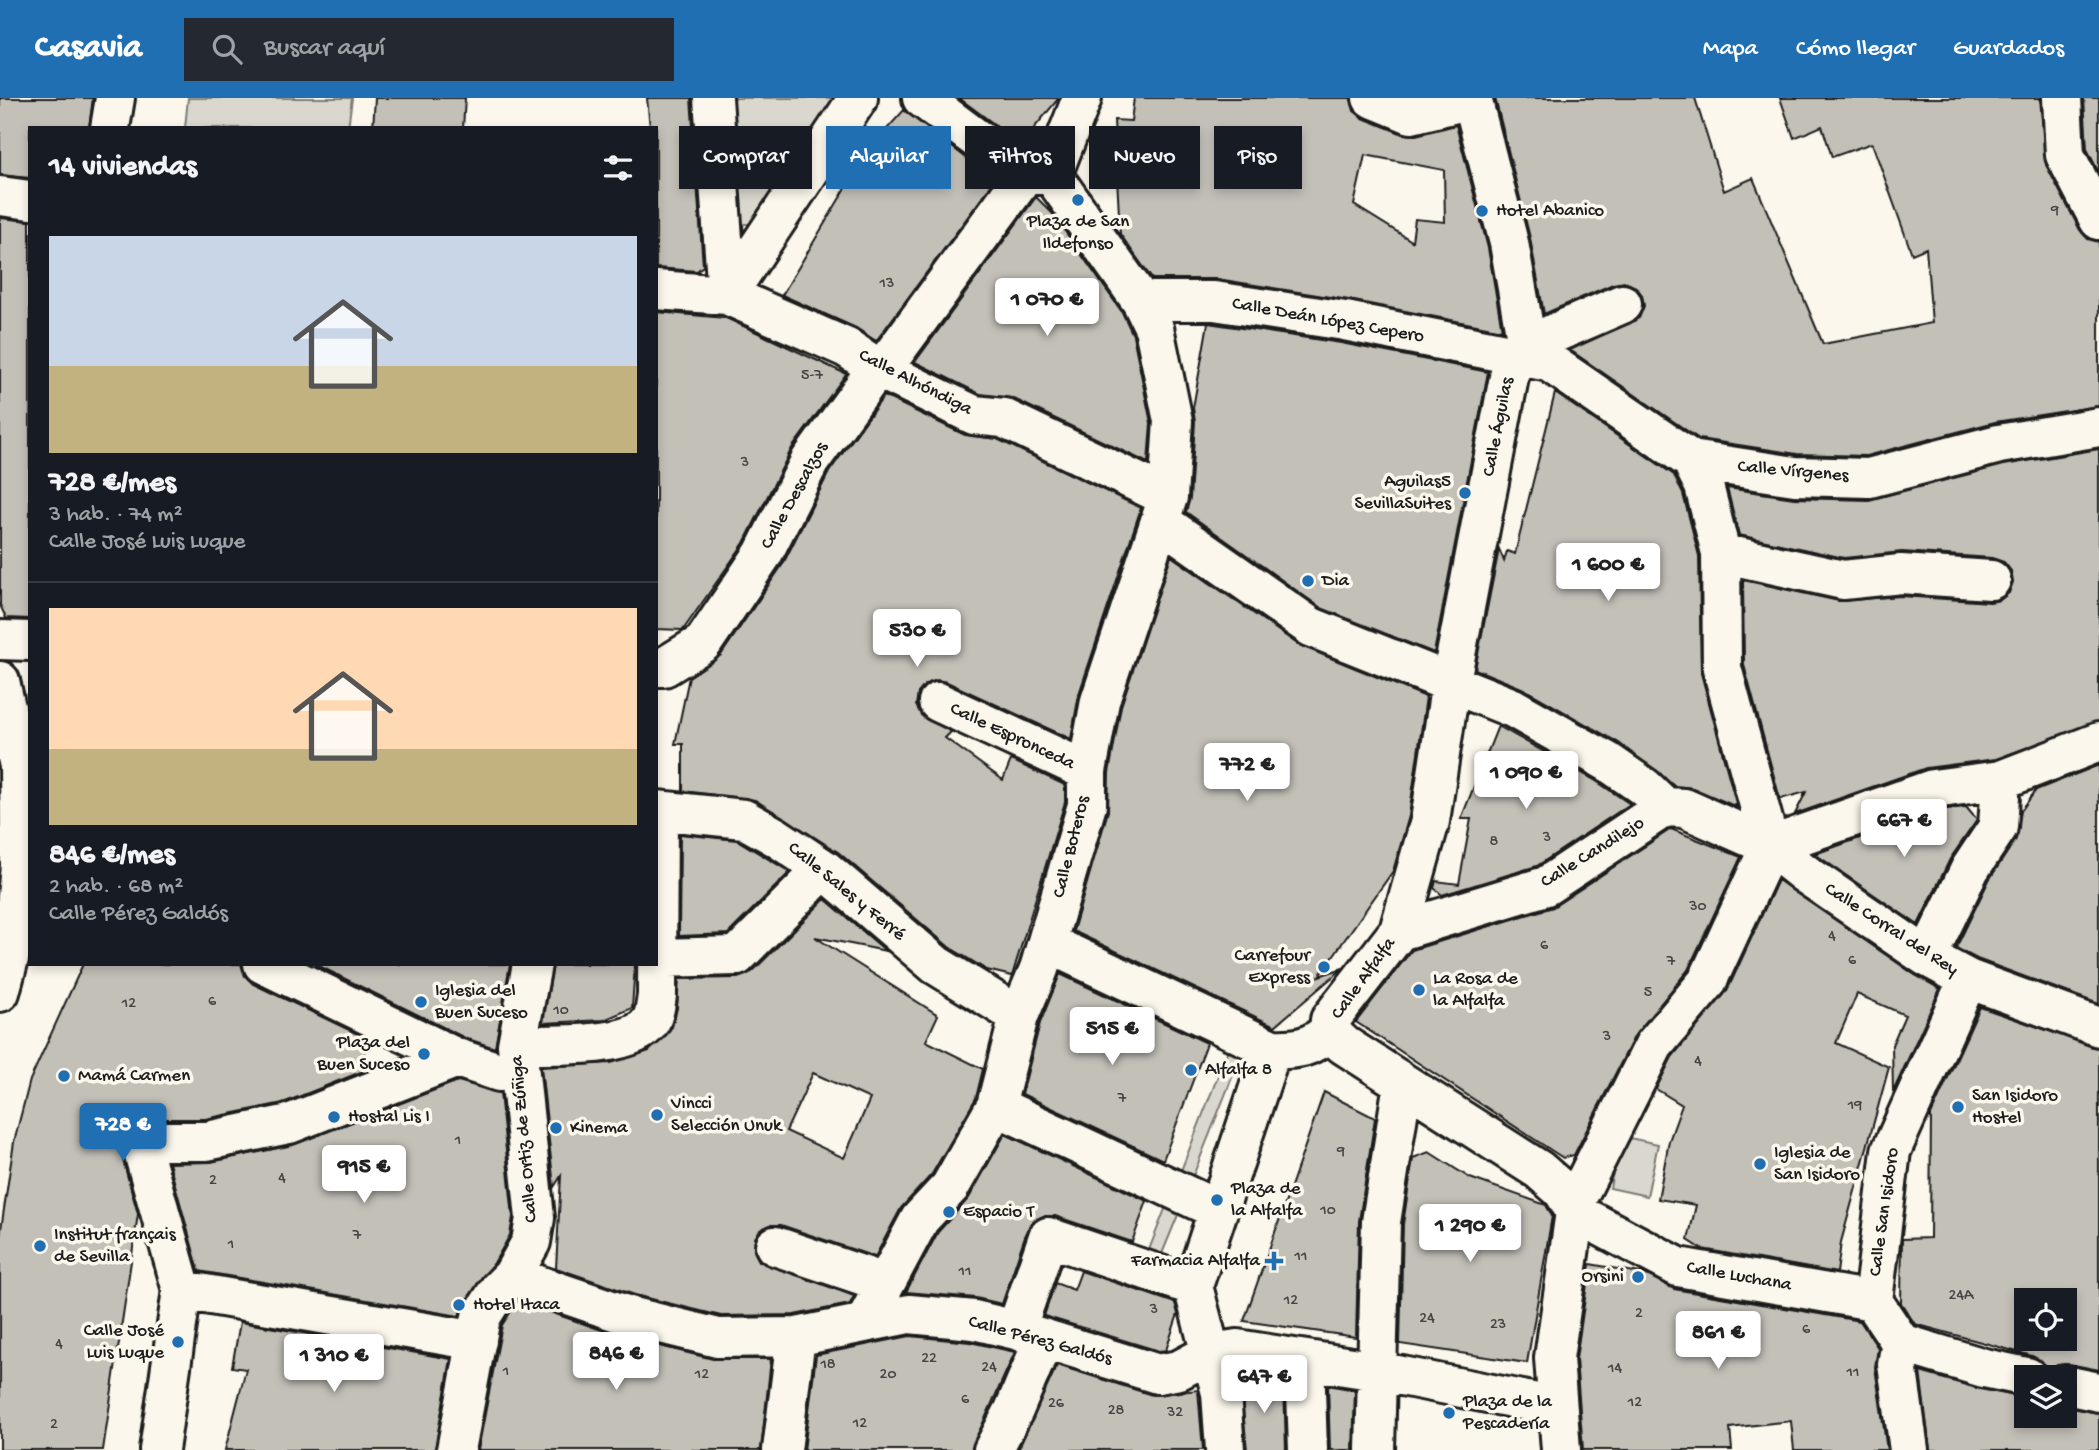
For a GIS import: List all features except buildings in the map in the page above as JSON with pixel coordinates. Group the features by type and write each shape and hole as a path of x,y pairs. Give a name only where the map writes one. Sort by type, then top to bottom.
{"street":[{"path":"110,126 115,98"},
{"path":"713,98 727,295"},
{"path":"727,295 858,98"},
{"path":"922,98 965,127"},
{"path":"1066,126 1082,98"},
{"path":"1372,98 1411,114 1472,98"},
{"name":"Calle Águilas","path":"1451,681 1520,351 1509,243 1472,98"},
{"path":"2062,98 2065,155 2099,220"},
{"name":"Calle Descalzos","path":"658,667 664,667 703,643 763,554 810,461 879,369 1027,189"},
{"path":"1049,189 1141,302"},
{"path":"0,196 28,201"},
{"name":"Calle Alhóndiga","path":"658,290 727,295 847,348 879,369 974,415 1003,418 1164,509 1311,627 1513,708 1608,762 1644,787 1665,807"},
{"name":"Calle Deán López Cepero","path":"1141,302 1214,301 1520,351"},
{"name":"Calle Boteros","path":"866,1321 920,1219 950,1187 996,1106 1019,1016 1047,943 1087,805 1087,771 1100,701 1164,509 1173,421 1154,328 1141,302"},
{"path":"1520,351 1622,304"},
{"name":"Calle Vírgenes","path":"1520,351 1549,362 1691,460 1795,476 1869,478 1999,444 2099,427"},
{"path":"1561,1450 1554,1358 1577,1198 1654,1045 1707,982 1770,846 1722,668 1721,554 1704,486 1691,460"},
{"path":"1721,554 1843,580 1900,574 1991,580"},
{"path":"0,640 28,641"},
{"path":"0,681 16,764 21,934 0,992"},
{"name":"Calle Alfalfa","path":"1329,1031 1330,1020 1399,931 1430,821 1451,681"},
{"name":"Calle Espronceda","path":"939,702 1087,771"},
{"path":"1770,846 1933,789 2001,780 2099,742"},
{"path":"1927,957 1970,869 1997,827 2001,780"},
{"name":"Calle Corral del Rey","path":"1665,807 1684,808 1770,846 1804,873 1927,957 1968,979 2099,1027"},
{"name":"Calle Candilejo","path":"1399,931 1546,886 1665,807"},
{"name":"Calle Sales y Ferré","path":"658,810 744,819 824,869 936,965 1019,1016"},
{"path":"658,958 737,956 824,869"},
{"path":"1047,943 1272,1049 1295,1050 1314,1045 1329,1031 1344,1045 1539,1170 1563,1191 1576,1213"},
{"path":"267,966 457,1058 499,1072 517,1057 615,1041 635,1034 651,1021 657,995 657,966"},
{"name":"Calle Ortiz de Zúñiga","path":"456,1450 481,1317 499,1289 512,1276 531,1242 535,1218 529,1141 517,1057 532,966"},
{"name":"Calle San Isidoro","path":"1901,1343 1873,1301 1891,1151 1968,979"},
{"path":"1225,1450 1221,1393 1224,1351 1193,1286 1272,1049"},
{"path":"159,1450 182,1290 140,1141 207,1140 289,1124 457,1058"},
{"path":"1375,1450 1381,1222 1403,1083"},
{"path":"996,1106 1218,1209"},
{"name":"Calle Luchana","path":"1576,1213 1678,1267 1873,1301"},
{"path":"993,1450 1014,1410 1048,1237 1193,1286"},
{"path":"775,1246 885,1283"},
{"name":"Calle Pérez Galdós","path":"512,1276 629,1315 718,1338 796,1337 909,1314 974,1320 1030,1334 1158,1374 1179,1370 1224,1351"},
{"path":"182,1290 477,1340"},
{"path":"782,1450 796,1337"},
{"path":"1909,1450 1897,1364 1901,1343 2014,1374"},
{"path":"1224,1351 1377,1371 1558,1407"},
{"path":"1305,1360 1308,1450"},
{"path":"2077,1387 2099,1391"}],"shaded area":[{"path":"188,98 352,98 348,126 185,126"},
{"path":"725,98 833,98 812,134 812,126 728,126"},
{"path":"734,189 780,189 759,224 742,224 737,219"},
{"path":"1228,1050 1241,1055 1189,1186 1177,1181"},
{"path":"1620,1136 1658,1144 1647,1196 1610,1188"},
{"path":"1167,1204 1180,1210 1157,1266 1145,1260"}],"place":[{"name":"Plaza de San Ildefonso","path":"1078,200"},
{"name":"Hotel Abanico","path":"1482,211"},
{"name":"Aguilas5 SevillaSuites","path":"1465,493"},
{"name":"Dia","path":"1308,581"},
{"name":"Carrefour Express","path":"1324,967"},
{"name":"La Rosa de la Alfalfa","path":"1419,990"},
{"name":"Iglesia del Buen Suceso","path":"421,1002"},
{"name":"Plaza del Buen Suceso","path":"424,1054"},
{"name":"Alfalfa 8","path":"1191,1070"},
{"name":"Mamá Carmen","path":"64,1076"},
{"name":"San Isidoro Hostel","path":"1958,1107"},
{"name":"Vincci Selección Unuk","path":"657,1115"},
{"name":"Hostal Lis I","path":"334,1117"},
{"name":"Kinema","path":"556,1128"},
{"name":"Iglesia de San Isidoro","path":"1760,1164"},
{"name":"Plaza de la Alfalfa","path":"1217,1200"},
{"name":"Espacio T","path":"949,1212"},
{"name":"Institut français de Sevilla","path":"40,1246"},
{"name":"Farmacia Alfalfa","path":"1274,1261"},
{"name":"Orsini","path":"1638,1277"},
{"name":"Hotel Itaca","path":"459,1305"},
{"name":"Calle José Luis Luque","path":"178,1342"},
{"name":"Plaza de la Pescadería","path":"1449,1413"}]}
